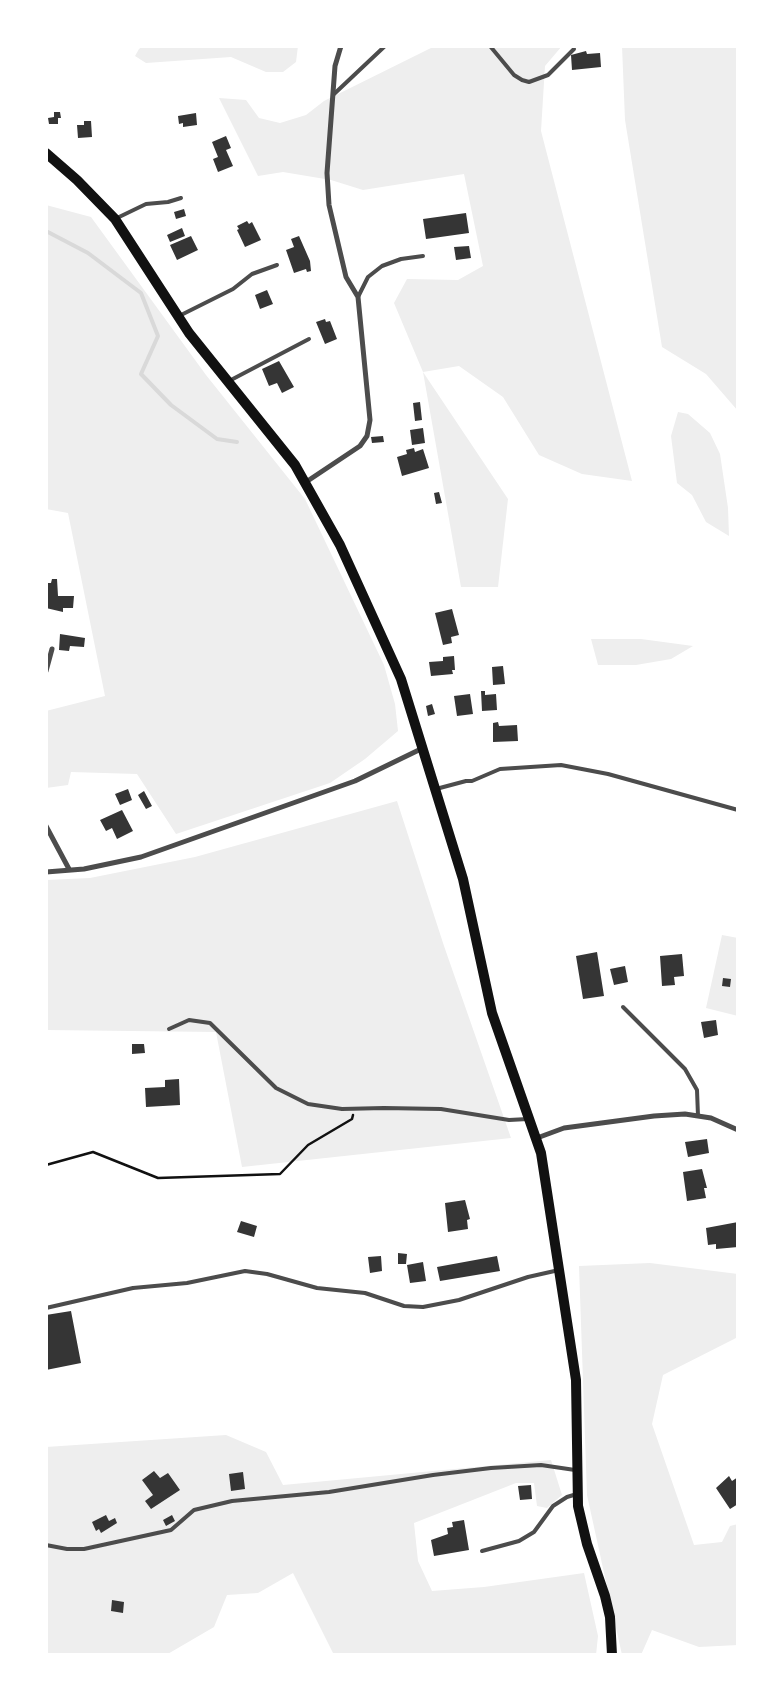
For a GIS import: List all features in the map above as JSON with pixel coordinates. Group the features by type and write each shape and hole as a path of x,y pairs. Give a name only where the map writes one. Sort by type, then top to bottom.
{"main road":[{"path":"48,158 82,184 115,219 177,317 227,382 275,438 306,482 340,545 382,634 400,679 424,748 463,879 492,1013 537,1138 576,1380 577,1494 582,1524 609,1610 612,1655"}],"street":[{"path":"306,482 360,446 367,436 370,420 358,297 352,290 346,277 330,206 327,172 336,66 341,46"},
{"path":"46,671 52,650"},
{"path":"46,872 84,869 141,857 177,845 228,824 355,781 424,748"},
{"path":"46,826 69,869"},
{"path":"537,1138 564,1128 654,1116 698,1116 711,1118 738,1130"}],"lane":[{"path":"333,95 385,46"},
{"path":"490,46 514,75 529,82 548,75 574,49"},
{"path":"115,219 146,204 168,202 181,198"},
{"path":"358,297 368,277 382,266 394,261 423,256"},
{"path":"177,317 233,289 252,274 277,265"},
{"path":"227,382 309,339"},
{"path":"436,789 472,781 500,769 561,765 608,774 738,810"},
{"path":"623,1007 684,1069 697,1090 698,1116"},
{"path":"169,1029 189,1020 204,1021 216,1029 264,1077 285,1094 308,1104 327,1108 441,1110 523,1121 530,1118"},
{"path":"46,1308 133,1288 187,1283 245,1272 267,1274 317,1288 365,1293 404,1306 423,1306 459,1300 528,1277 559,1270"},
{"path":"46,1545 67,1549 84,1548 171,1530 194,1510 232,1501 329,1492 491,1468 541,1465 577,1470"},
{"path":"482,1551 519,1541 534,1532 553,1506 567,1497 577,1494"}],"path":[{"path":"46,1165 93,1152 158,1178 280,1174 308,1145 352,1119 353,1109"}],"shaded area":[{"path":"143,46 298,46 296,62 283,72 266,72 231,57 146,63 135,56"},
{"path":"435,46 562,46 545,66 541,131 632,481 582,474 539,455 503,397 459,366 423,372 394,303 407,279 458,280 483,266 464,174 363,190 331,180 283,172 258,176 219,98 246,100 259,118 280,123 306,115 324,101"},
{"path":"622,46 738,46 738,411 706,374 662,347 625,120"},
{"path":"46,205 91,217 206,375 305,499 384,665 395,704 398,731 365,759 330,783 176,834 137,774 71,772 68,785 46,788 46,711 105,696 68,513 46,509"},
{"path":"423,372 508,499 498,587 461,587"},
{"path":"678,412 688,414 710,433 720,454 728,508 729,536 706,522 692,495 677,483 671,436"},
{"path":"591,639 641,639 693,646 671,659 636,665 598,665"},
{"path":"397,801 444,946 511,1138 242,1167 216,1032 46,1030 46,880 90,878 195,857"},
{"path":"722,935 738,938 738,1016 706,1008"},
{"path":"650,1263 738,1274 738,1337 663,1375 652,1424 694,1545 722,1542 730,1526 738,1524 738,1645 699,1647 652,1630 641,1655 622,1655 587,1495 579,1266"},
{"path":"226,1435 266,1452 283,1485 551,1460 562,1495 547,1508 537,1506 534,1483 516,1483 414,1523 418,1561 432,1591 484,1587 584,1573 598,1636 596,1655 334,1655 293,1573 258,1593 227,1595 214,1627 166,1655 46,1655 46,1447"}],"building":[{"path":"586,51 587,54 600,53 601,67 572,70 571,55"},
{"path":"54,112 60,112 61,118 58,118 58,124 49,124 48,118 54,117"},
{"path":"196,113 197,125 183,127 183,123 179,124 178,116"},
{"path":"84,121 91,121 92,137 78,138 77,125 84,125"},
{"path":"226,136 231,148 226,150 233,166 218,172 213,159 218,157 212,142"},
{"path":"184,209 186,216 176,219 174,212"},
{"path":"466,213 469,233 426,239 423,219"},
{"path":"247,221 249,224 252,222 261,240 245,247 237,226"},
{"path":"182,228 185,236 170,242 167,235"},
{"path":"191,236 198,250 177,260 170,245"},
{"path":"299,236 310,261 311,271 307,272 306,269 294,273 286,250 294,247 291,239"},
{"path":"469,246 471,258 456,260 454,247"},
{"path":"267,290 273,304 260,309 255,295"},
{"path":"325,319 326,322 330,321 337,339 325,344 316,322"},
{"path":"279,361 294,387 282,393 277,383 269,386 262,369"},
{"path":"420,402 422,420 415,421 413,403"},
{"path":"423,428 425,443 412,445 410,430"},
{"path":"383,436 384,442 372,443 371,437"},
{"path":"414,448 415,452 423,449 429,468 402,476 397,457 407,454 406,450"},
{"path":"439,492 442,503 436,504 434,493"},
{"path":"52,579 57,579 58,596 74,596 73,608 63,608 63,612 46,608 46,583 51,583"},
{"path":"452,609 459,635 451,637 452,643 443,645 435,613"},
{"path":"60,634 85,638 84,647 70,646 69,651 59,650"},
{"path":"454,656 455,670 452,670 453,674 431,676 429,662 443,661 443,657"},
{"path":"503,666 505,684 493,685 492,667"},
{"path":"481,691 485,691 485,695 496,694 497,710 482,711"},
{"path":"470,694 473,714 457,716 454,696"},
{"path":"432,704 435,714 428,716 426,706"},
{"path":"498,722 499,726 517,725 518,741 493,742 493,723"},
{"path":"128,789 132,800 120,805 115,794"},
{"path":"144,791 152,806 146,809 138,795"},
{"path":"122,810 133,831 117,839 112,828 106,831 100,820"},
{"path":"597,952 604,996 583,999 576,956"},
{"path":"682,954 684,976 674,977 675,985 662,986 660,956"},
{"path":"625,966 628,982 614,985 610,969"},
{"path":"723,978 731,979 730,987 722,986"},
{"path":"716,1020 718,1035 704,1038 701,1022"},
{"path":"132,1044 144,1044 145,1053 132,1054"},
{"path":"179,1079 180,1105 146,1107 145,1088 165,1087 165,1080"},
{"path":"707,1139 709,1153 688,1157 685,1142"},
{"path":"702,1169 707,1188 704,1188 706,1198 687,1201 683,1172"},
{"path":"465,1200 470,1219 467,1220 468,1229 448,1232 445,1203"},
{"path":"241,1221 257,1226 254,1237 237,1232"},
{"path":"738,1222 738,1247 716,1249 716,1244 708,1245 706,1228"},
{"path":"398,1253 407,1254 406,1264 398,1264"},
{"path":"381,1256 382,1271 370,1273 368,1257"},
{"path":"497,1256 500,1271 440,1281 437,1267"},
{"path":"423,1262 426,1281 410,1283 407,1265"},
{"path":"71,1311 81,1363 46,1370 46,1315"},
{"path":"154,1471 160,1478 168,1473 180,1490 151,1509 145,1501 153,1495 142,1480"},
{"path":"243,1472 245,1489 231,1491 229,1474"},
{"path":"729,1476 732,1481 738,1477 738,1504 730,1509 716,1488"},
{"path":"531,1485 532,1499 520,1500 518,1486"},
{"path":"106,1515 109,1521 115,1518 117,1523 101,1533 99,1529 96,1531 92,1522"},
{"path":"172,1515 175,1521 166,1526 163,1520"},
{"path":"464,1520 469,1550 434,1556 431,1540 448,1534 447,1528 453,1527 452,1522"},
{"path":"112,1600 124,1602 123,1613 111,1611"}],"waterway":[{"path":"46,231 88,253 141,293 158,336 141,374 171,405 217,439 237,442"}]}
